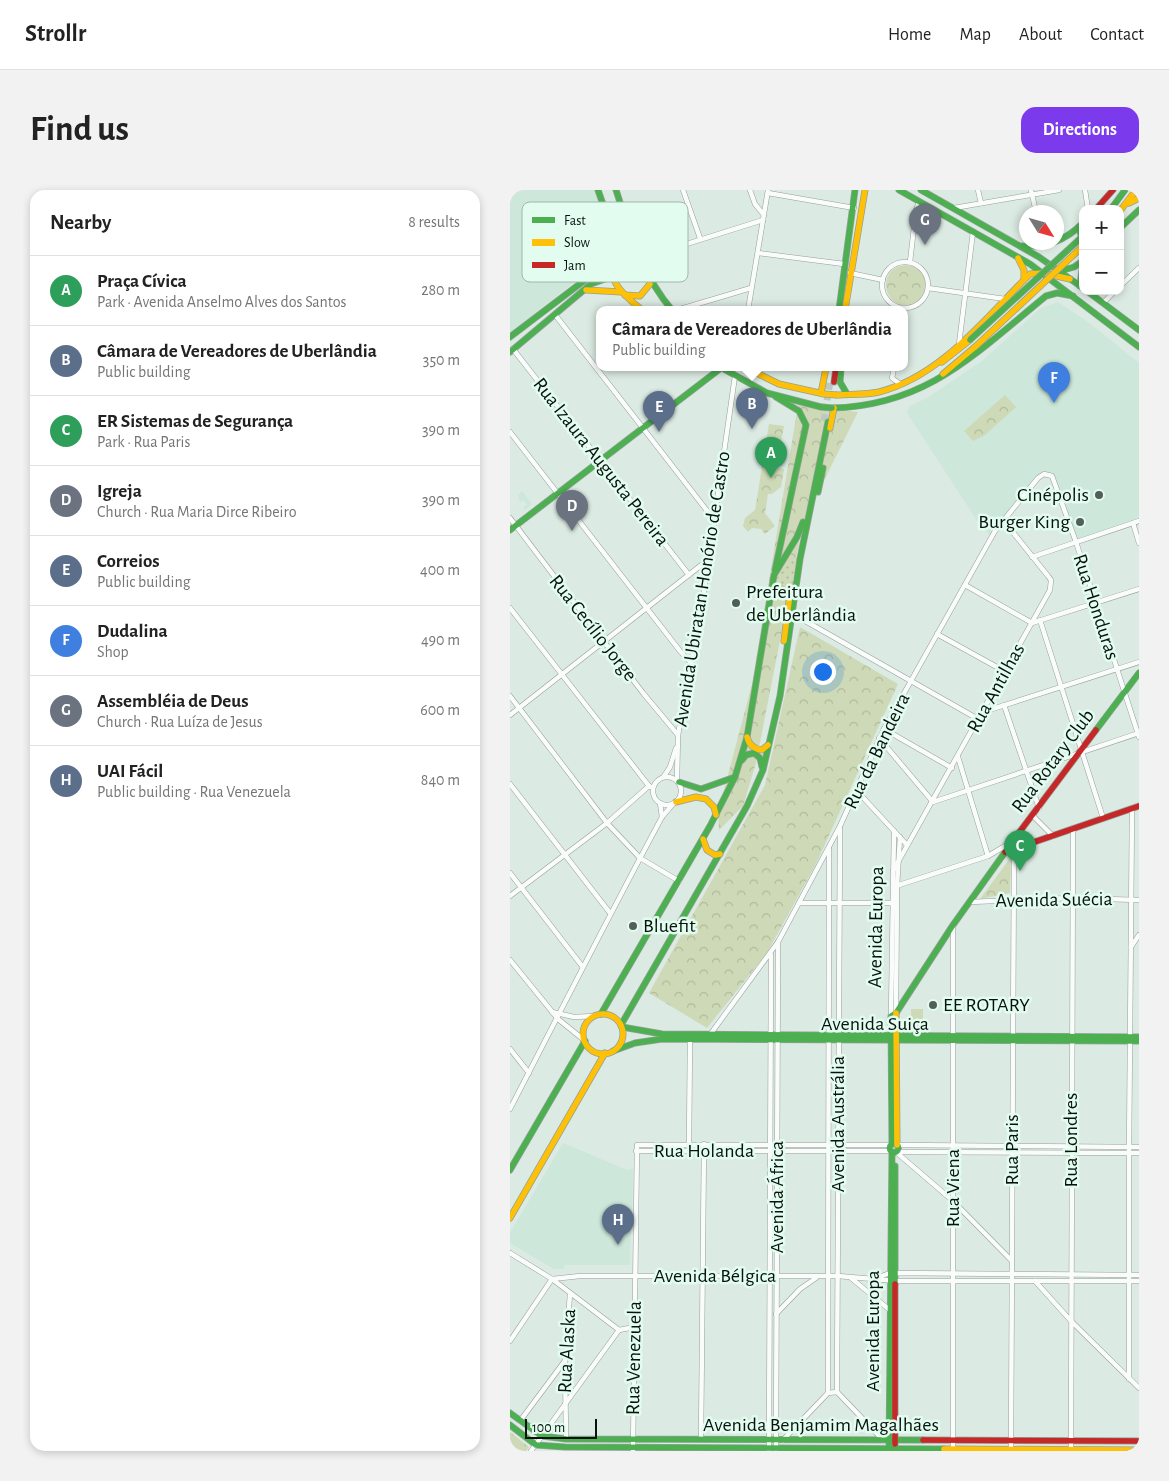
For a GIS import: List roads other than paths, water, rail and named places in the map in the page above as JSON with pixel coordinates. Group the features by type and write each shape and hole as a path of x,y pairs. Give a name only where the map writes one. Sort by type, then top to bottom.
{"main road":[{"path":"598,190 602,202"},
{"path":"616,190 620,202"},
{"path":"846,306 848,277 844,264 856,190"},
{"path":"840,306 848,277 865,190"},
{"path":"898,190 1036,268 1075,296 1139,347"},
{"path":"1100,205 1113,190"},
{"path":"1115,205 1124,190"},
{"path":"1124,208 1136,190"},
{"path":"924,191 1019,244"},
{"path":"1124,208 1139,198"},
{"path":"1124,224 1139,210"},
{"path":"1064,239 1079,227"},
{"path":"752,371 779,384 837,395 881,391 900,384 951,357 1079,240"},
{"path":"942,376 1079,249"},
{"path":"1028,250 1079,286"},
{"path":"1017,256 1024,270 1024,279"},
{"path":"1036,268 1060,271 1074,268 1079,265"},
{"path":"936,365 1033,272 1070,279"},
{"path":"837,306 848,277"},
{"path":"510,337 582,282"},
{"path":"512,351 596,282"},
{"path":"615,282 623,294 637,306"},
{"path":"586,290 640,296 650,284 669,306"},
{"path":"776,396 821,407 876,406 907,395 953,372 1028,310 1051,294 1075,296"},
{"path":"1092,295 1138,327"},
{"path":"1008,296 1022,298 1026,302 1028,310"},
{"path":"513,528 718,371"},
{"path":"601,1014 716,816 735,777 747,737 774,575 796,480 806,425 805,417 801,413 776,396 727,371"},
{"path":"822,393 826,371"},
{"path":"832,371 832,382 835,371"},
{"path":"841,371 840,382 847,394"},
{"path":"796,587 809,535 833,408"},
{"path":"585,1040 595,1052 604,1053 613,1051 623,1038 622,1026 747,806 763,770 780,696 796,587 826,421 803,522 797,537 774,575"},
{"path":"771,596 782,589 790,594 783,643 785,657"},
{"name":"Rua Rotary Club","path":"894,1015 1005,852 1139,673"},
{"path":"747,737 751,746 758,749 762,750 768,745"},
{"path":"741,761 746,755 754,753 760,758 763,770"},
{"path":"678,781 701,789 735,777"},
{"path":"674,803 696,797 707,799 715,807 716,816"},
{"path":"1005,852 1139,806"},
{"path":"703,838 707,850 715,855 720,854"},
{"path":"510,1170 585,1040 584,1028 594,1016 601,1014 613,1016 622,1026"},
{"name":"Avenida Europa","path":"889,1450 890,1309 893,1280 896,1273 894,1015"},
{"name":"Avenida Suiça","path":"622,1026 641,1032 690,1036 1071,1038 1130,1039 1139,1041"},
{"name":"Avenida Suiça","path":"613,1051 650,1040 690,1036"},
{"name":"Avenida Suiça","path":"1130,1039 1139,1036"},
{"path":"510,1218 604,1053"},
{"name":"Avenida Europa","path":"889,1440 896,1316 893,1280 890,1273 894,1149"},
{"name":"Avenida Benjamim Magalhães","path":"510,1413 542,1436 566,1439 1139,1441"},
{"path":"510,1425 536,1445"},
{"path":"849,1440 849,1448"},
{"name":"Avenida Benjamim Magalhães","path":"536,1445 565,1449 1139,1450"}],"street":[{"path":"683,190 687,202"},
{"path":"750,190 755,204 764,217"},
{"path":"978,190 981,203"},
{"path":"953,208 1032,192 1058,190"},
{"path":"1085,190 1087,205"},
{"path":"749,306 768,191 854,208"},
{"path":"1032,192 1035,205"},
{"path":"910,262 916,210 919,202"},
{"path":"688,204 700,238"},
{"path":"688,242 764,217"},
{"path":"959,344 973,232"},
{"path":"758,253 844,264"},
{"path":"897,306 890,302 884,295 883,280 891,267 900,262 910,262 923,270 928,288 921,301 908,308"},
{"path":"1124,282 1139,268"},
{"path":"848,277 883,280"},
{"path":"691,306 752,288"},
{"path":"928,288 1008,296"},
{"path":"1103,303 1111,295"},
{"path":"556,316 596,367"},
{"name":"Rua Izaura Augusta Pereira","path":"512,351 689,575"},
{"path":"599,371 715,521"},
{"path":"893,371 892,378 900,384"},
{"name":"Avenida Ubiratan Honório de Castro","path":"678,781 678,735 709,559 735,376"},
{"path":"510,432 646,608 692,664"},
{"name":"Rua da Bandeira","path":"709,1036 778,942 840,826 879,738 1003,520 1038,478 1044,474 1052,476"},
{"name":"Rua Honduras","path":"1052,476 1076,542 1116,669 1139,734"},
{"name":"Rua Cecílio Jorge","path":"510,518 513,528 678,735"},
{"name":"Rua Antilhas","path":"893,871 952,768 1051,586 1048,576 1003,520"},
{"path":"1032,557 1139,521"},
{"path":"1133,523 1139,543"},
{"path":"510,714 709,559"},
{"path":"965,586 1032,623 1139,589"},
{"path":"510,608 651,787 654,796 660,803 662,817"},
{"path":"793,614 978,719"},
{"path":"1040,620 1103,818"},
{"path":"937,634 1004,671"},
{"path":"982,712 1139,662"},
{"path":"510,696 607,823 640,858 678,881"},
{"path":"1004,705 1038,808"},
{"path":"884,729 952,768"},
{"path":"879,738 933,802 968,788 1139,734"},
{"name":"Avenida Ubiratan Honório de Castro","path":"664,776 674,759 678,742"},
{"path":"958,757 988,856"},
{"path":"510,896 607,823 657,780 664,776 678,781 682,791 662,817 610,913 582,966 561,1014 510,1109"},
{"path":"510,784 610,913"},
{"name":"Avenida Europa","path":"857,791 907,845"},
{"path":"660,803 674,803"},
{"path":"1130,1379 1128,1275 1132,808"},
{"path":"1033,816 1053,836"},
{"name":"Avenida Austrália","path":"837,1392 840,826"},
{"name":"Rua Londres","path":"1071,1451 1071,898 1073,828"},
{"name":"Avenida Europa","path":"894,831 893,871 895,886"},
{"name":"Avenida Europa","path":"894,1015 895,886 900,837"},
{"path":"988,856 1013,841"},
{"name":"Avenida Austrália","path":"828,1393 829,848"},
{"name":"Rua Paris","path":"1010,1450 1014,848"},
{"path":"895,886 1005,852"},
{"path":"1132,861 1139,861"},
{"path":"510,873 582,966"},
{"name":"Avenida Suécia","path":"970,902 1071,898 1139,900"},
{"path":"799,903 895,903"},
{"name":"Rua Viena","path":"953,926 953,1450"},
{"path":"1131,948 1139,935"},
{"name":"Avenida África","path":"776,1449 772,1440 769,1360 769,1276 771,1073 778,942"},
{"name":"Avenida África","path":"769,1450 772,1440 776,1360 778,1151 778,1073 774,1036 771,953"},
{"path":"510,960 558,1019 585,1040"},
{"path":"552,1012 574,1017 594,1016"},
{"path":"689,1151 690,1036"},
{"path":"510,1049 529,1073"},
{"path":"771,1073 778,1073"},
{"path":"828,1118 837,1117"},
{"path":"701,1440 701,1276 704,1144"},
{"name":"Rua Holanda","path":"638,1145 777,1145 894,1149 1012,1146 1139,1147"},
{"name":"Rua Venezuela","path":"633,1449 636,1151 638,1145"},
{"name":"Rua Holanda","path":"636,1151 778,1151 828,1148"},
{"name":"Rua Holanda","path":"952,1148 1012,1152 1139,1153"},
{"path":"894,1149 953,1201 1011,1260"},
{"path":"510,1253 552,1279 619,1330"},
{"name":"Avenida Bélgica","path":"878,1278 890,1273 1139,1275"},
{"path":"1035,1275 1035,1282 1071,1321 1139,1388"},
{"name":"Avenida Bélgica","path":"552,1279 636,1276 838,1276 893,1280 1139,1281"},
{"path":"769,1322 800,1289 817,1277"},
{"path":"850,1277 896,1316"},
{"path":"510,1341 552,1279"},
{"name":"Rua Alaska","path":"566,1439 564,1404 565,1360 570,1294"},
{"path":"531,1451 619,1330 635,1327"},
{"path":"520,1421 565,1360"},
{"path":"769,1360 776,1360"},
{"path":"783,1440 828,1393 837,1392 889,1440"}],"tunnel":[{"path":"824,421 830,381"}],"place":[{"name":"Assembléia de Deus","path":"925,245"},
{"name":"Dudalina","path":"1054,403"},
{"name":"Câmara de Vereadores de Uberlândia","path":"752,429"},
{"name":"Correios","path":"659,432"},
{"name":"Praça Cívica","path":"771,478"},
{"name":"Cinépolis","path":"1099,495"},
{"name":"Burger King","path":"1080,522"},
{"name":"Igreja","path":"572,531"},
{"name":"Prefeitura de Uberlândia","path":"736,603"},
{"name":"ER Sistemas de Segurança","path":"1020,871"},
{"name":"Bluefit","path":"633,926"},
{"name":"EE ROTARY","path":"933,1005"},
{"name":"UAI Fácil","path":"618,1245"}]}
